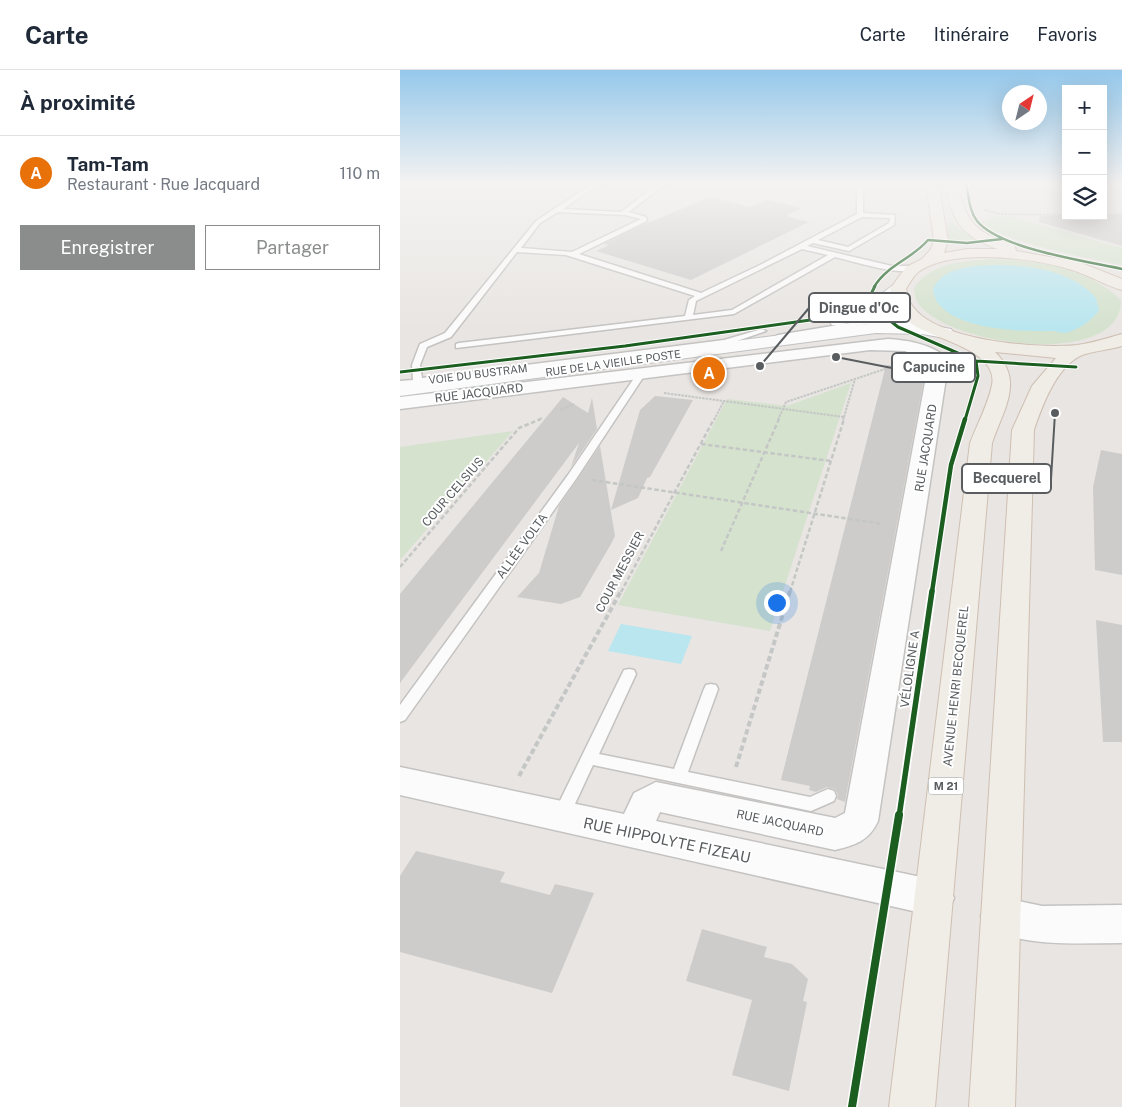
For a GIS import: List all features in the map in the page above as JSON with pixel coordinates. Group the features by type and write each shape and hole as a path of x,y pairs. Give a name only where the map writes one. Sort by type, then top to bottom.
{"main road":[{"path":"940,232 941,240 938,250 899,286 898,296 902,303 923,322 945,333 970,342 1023,351 1075,351 1119,342"},
{"path":"975,232 989,241 1035,256 1083,266 1121,282"},
{"path":"921,265 949,256 976,253 1035,256"},
{"name":"RUE DE LA VIEILLE POSTE","path":"755,338 860,315 885,302 899,286"},
{"name":"RUE DE LA VIEILLE POSTE","path":"409,383 755,338 890,326 945,333"},
{"name":"AVENUE HENRI BECQUEREL","path":"912,1107 982,443 1003,378 996,364 970,342"},
{"path":"992,1107 1023,430 1038,389 1053,369 1075,351"}],"street":[{"name":"RUE JACQUARD","path":"400,403 894,343 910,346 932,354 938,359 939,365 913,528 861,821 851,830 835,834 656,797 646,803 634,833"},
{"name":"RUE HIPPOLYTE FIZEAU","path":"400,781 935,898"},
{"path":"1000,916 1042,925 1122,924"}],"lane":[{"path":"409,383 423,346 448,335 529,232"},
{"path":"572,255 619,232"},
{"path":"688,318 692,301 828,232"},
{"path":"812,241 849,249 878,232"},
{"path":"798,249 894,277 899,286"},
{"path":"514,250 562,251 701,296"},
{"path":"459,346 738,312 829,257 892,268 921,265"},
{"path":"755,338 868,322 923,322"},
{"name":"ALLÉE VOLTA","path":"400,716 572,477 642,373"},
{"path":"560,817 629,674"},
{"path":"679,776 711,689"},
{"path":"589,758 811,804 828,796"}],"path":[{"path":"721,551 786,402 891,367"},
{"path":"729,787 855,379"},
{"path":"686,396 844,416"},
{"path":"701,444 831,461"},
{"path":"572,477 913,528"}],"green space":[{"path":"948,232 965,232 977,240 949,240"},
{"path":"998,232 1066,232 1122,248 1122,265 1069,254"},
{"path":"993,259 1044,264 1077,273 1093,280 1121,300 1114,322 1094,336 1065,343 1031,344 995,339 962,331 935,318 918,303 914,288 921,279 930,273 949,264"},
{"path":"851,383 770,631 618,605 727,399 787,406"},
{"path":"513,431 400,560 400,447"}],"water":[{"path":"993,265 1035,268 1062,275 1075,281 1096,298 1099,310 1093,318 1083,325 1064,333 1054,331 1022,331 983,326 964,321 949,313 938,303 933,289 943,276 959,269"},
{"path":"621,624 692,636 681,664 608,651"}],"building":[{"path":"627,232 788,232 691,280 596,251 609,245 604,244"},
{"path":"1075,232 1122,232 1122,246"},
{"path":"886,365 910,367 910,372 925,373 845,802 837,799 838,795 835,789 827,787 816,792 809,790 810,786 781,780"},
{"path":"655,396 693,400 650,477 647,478 638,498 611,510 640,410"},
{"path":"563,397 588,413 592,398 597,429 571,467 579,443 400,683 400,594"},
{"path":"600,446 615,536 611,544 580,597 561,604 517,597 539,573 559,506"},
{"path":"1101,450 1122,454 1122,575 1095,570 1093,487"},
{"path":"1096,620 1122,625 1122,742 1103,742"},
{"path":"416,851 505,872 500,882 550,895 555,884 594,893 552,993 400,952 400,876"},
{"path":"702,929 767,947 764,957 792,964 808,979 803,1001 807,1002 789,1091 732,1075 752,1000 686,981"}],"cycle path":[{"path":"991,232 1022,245 1122,269"},
{"name":"VOIE DU BUSTRAM","path":"400,372 625,346 839,316 865,306 881,277 912,255 928,240 967,243 1002,239"},
{"path":"867,302 898,327 976,361 1076,367"},
{"name":"VÉLOLIGNE A","path":"852,1107 885,908 951,465 978,376 976,361"}],"place":[{"name":"Capucine","path":"836,357"},
{"name":"Dingue d'Oc","path":"760,366"},
{"name":"Tam-Tam","path":"709,373"},
{"name":"Becquerel","path":"1055,413"}]}
